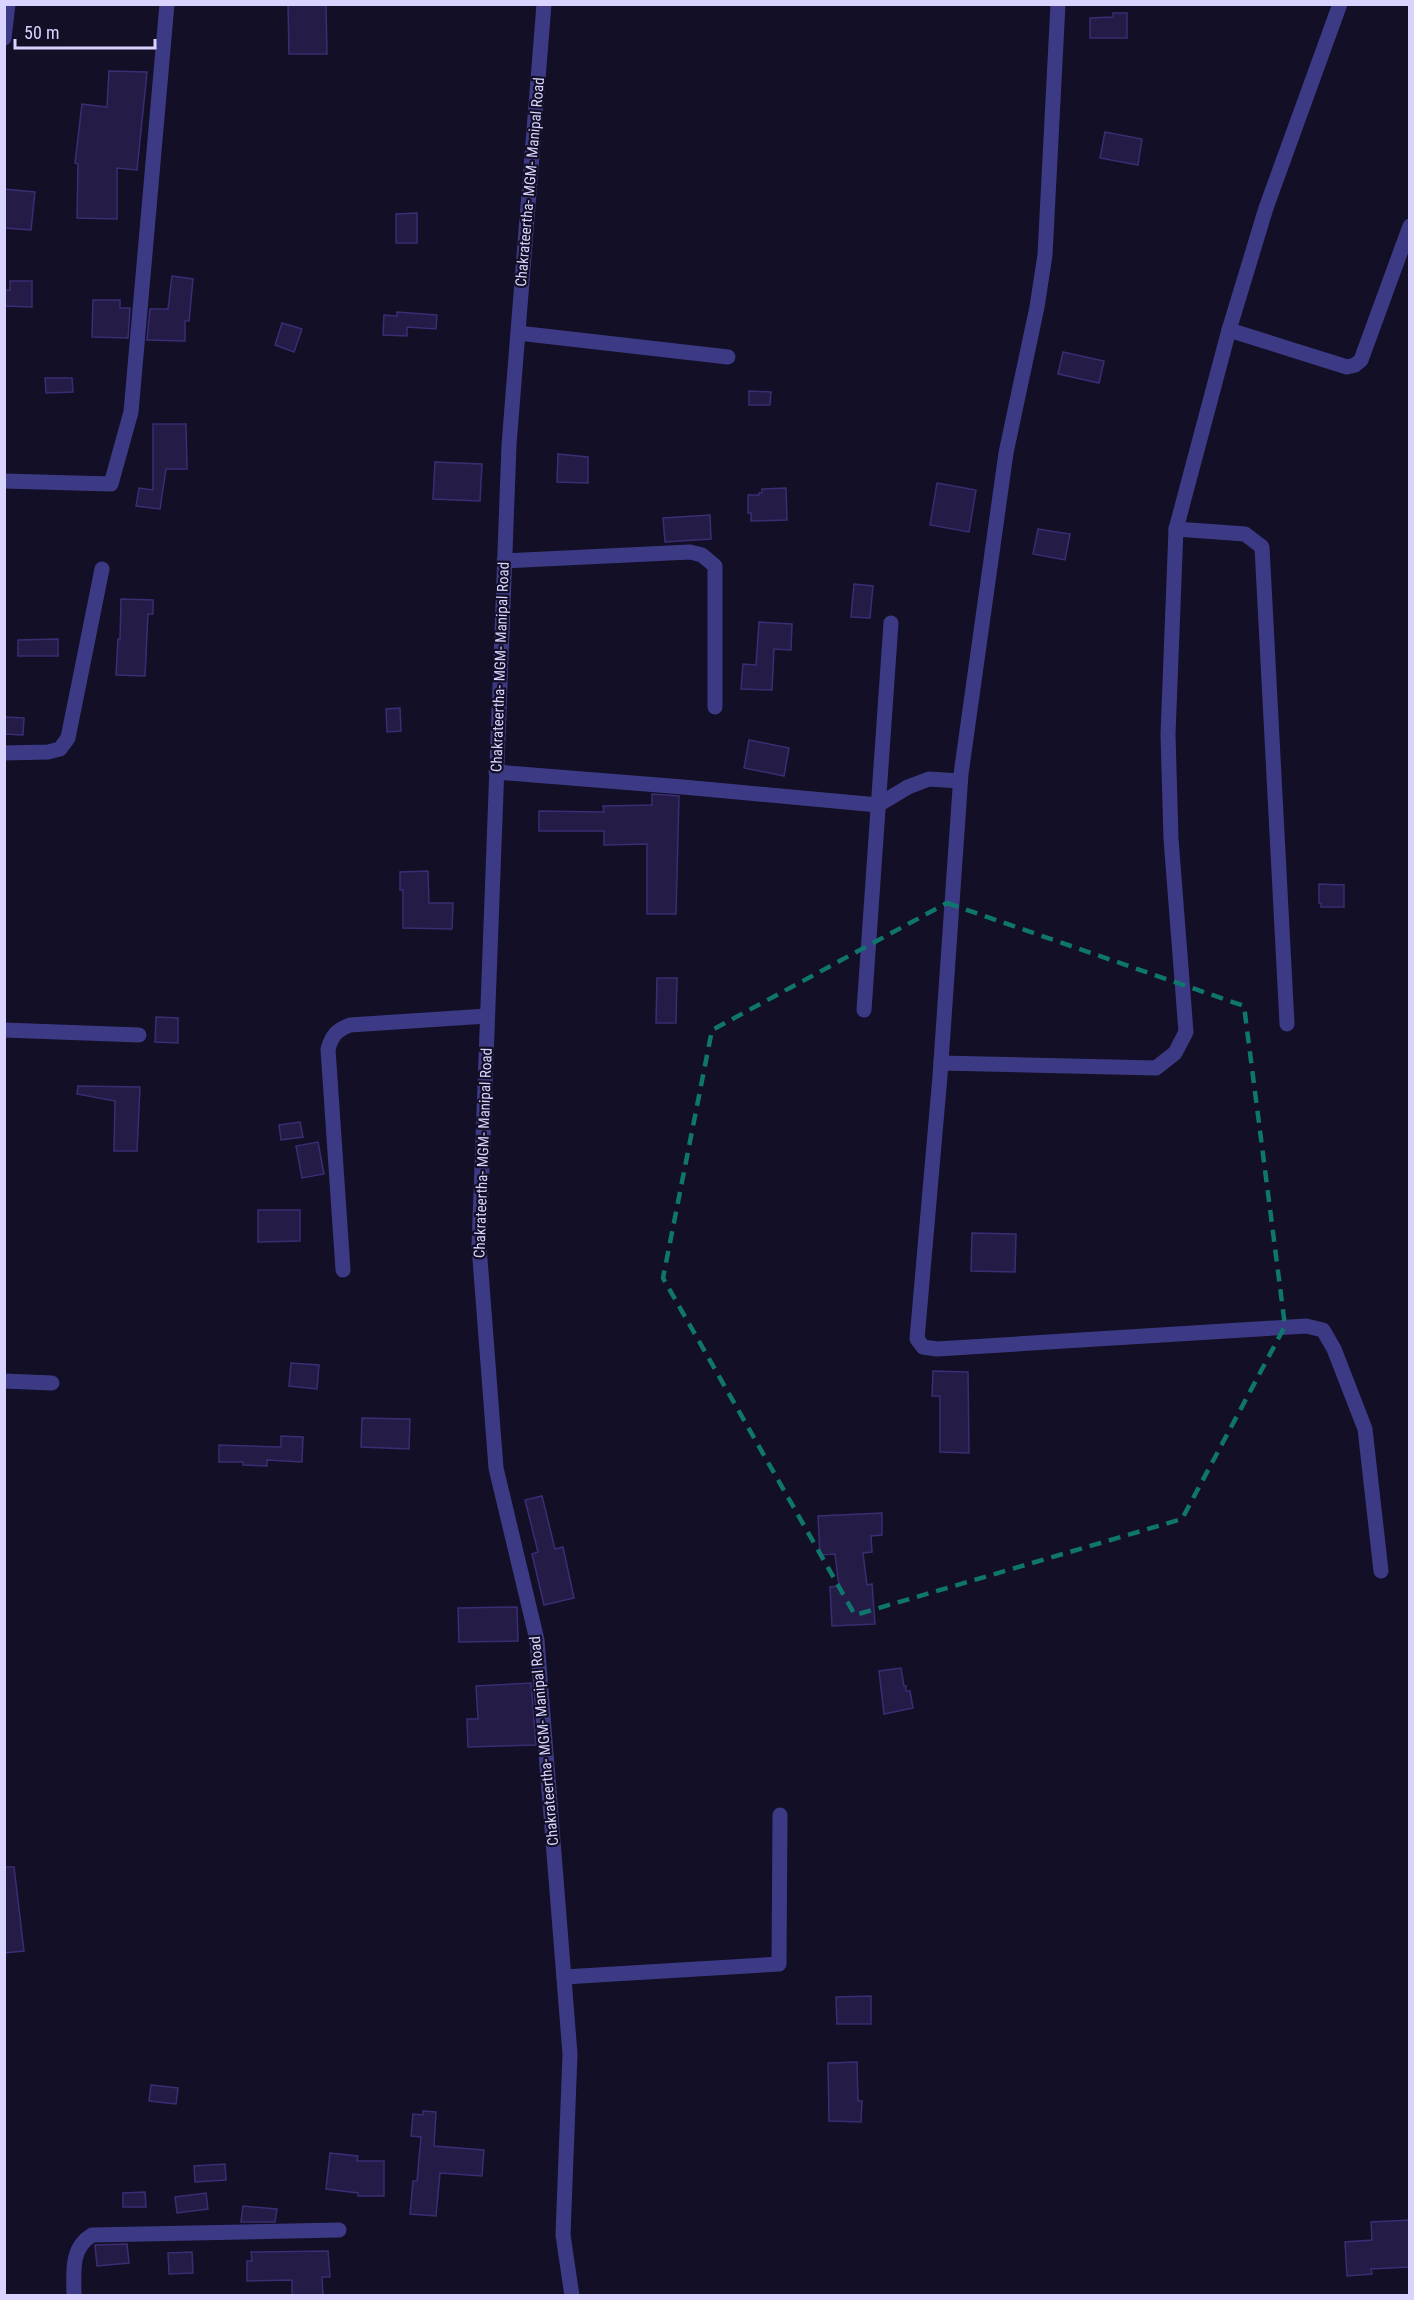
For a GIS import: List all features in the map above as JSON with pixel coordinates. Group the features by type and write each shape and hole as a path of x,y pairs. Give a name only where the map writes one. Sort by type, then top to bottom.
{"street":[{"path":"4,38 8,4"},
{"path":"4,481 111,484 131,412 167,4"},
{"name":"Chakrateertha- MGM- Manipal Road","path":"544,4 509,445 479,1246 496,1468 537,1640 570,2054 563,2235 573,2295"},
{"path":"1058,4 1045,255 1006,453 960,781 917,1339 923,1347 937,1349 1306,1326 1323,1330 1334,1349 1365,1429 1382,1571"},
{"path":"940,1063 1156,1068 1175,1053 1186,1032 1171,838 1168,734 1176,529 1229,330 1266,208 1340,4"},
{"path":"1229,330 1347,367 1355,366 1361,360 1410,226"},
{"path":"518,333 728,357"},
{"path":"1176,529 1245,534 1262,547 1287,1024"},
{"path":"504,561 690,552 702,555 716,566 716,707"},
{"path":"4,753 48,752 60,749 68,738 102,569"},
{"path":"864,1010 891,623"},
{"path":"496,772 878,805 908,787 929,778 960,781"},
{"path":"343,1270 328,1049 331,1038 339,1030 350,1025 487,1016"},
{"path":"4,1030 139,1035"},
{"path":"4,1381 52,1383"},
{"path":"564,1977 779,1964 780,1815"},
{"path":"74,2295 74,2258 85,2240 92,2235 339,2230"}],"highlighted area":[{"path":"947,903 1244,1006 1285,1326 1182,1519 855,1615 663,1278 712,1030"}],"building":[{"path":"288,4 326,4 327,54 289,54"},
{"path":"1113,13 1127,13 1127,38 1090,38 1090,18 1113,17"},
{"path":"109,71 147,72 137,170 117,168 117,219 77,218 78,164 75,163 82,104 107,107"},
{"path":"1105,132 1142,139 1138,165 1100,158"},
{"path":"4,189 35,192 31,230 4,228"},
{"path":"417,213 417,243 396,243 396,214"},
{"path":"172,276 193,279 189,321 185,321 185,341 147,340 150,309 168,309"},
{"path":"10,281 32,281 32,307 4,306 4,290 10,290"},
{"path":"93,300 120,300 120,308 130,308 128,338 92,337"},
{"path":"397,312 437,315 436,329 407,327 407,336 383,335 384,315 397,316"},
{"path":"282,323 302,329 294,352 275,345"},
{"path":"1063,352 1104,361 1099,383 1058,374"},
{"path":"45,378 72,378 73,392 46,393"},
{"path":"749,391 771,392 770,405 749,405"},
{"path":"153,424 186,424 187,469 166,469 160,509 136,506 139,488 153,490"},
{"path":"558,454 588,457 588,483 557,482"},
{"path":"435,462 482,464 480,501 433,499"},
{"path":"937,483 976,490 969,532 930,525"},
{"path":"786,488 787,520 751,521 751,513 748,513 748,495 759,495 762,489"},
{"path":"710,515 711,539 665,542 663,518"},
{"path":"1038,529 1070,534 1065,560 1033,554"},
{"path":"854,584 873,586 870,618 851,617"},
{"path":"121,599 153,600 153,614 148,614 145,676 116,675"},
{"path":"759,622 792,624 791,650 774,649 772,690 741,689 743,664 756,665"},
{"path":"58,639 58,656 18,656 18,640"},
{"path":"400,708 401,731 387,732 386,709"},
{"path":"4,717 24,718 23,735 4,734"},
{"path":"749,740 789,748 784,776 744,768"},
{"path":"652,794 679,796 676,914 647,914 647,844 604,845 604,831 539,831 539,811 604,812 603,806 652,805"},
{"path":"428,871 429,903 453,903 452,929 403,928 403,890 400,890 400,872"},
{"path":"1319,884 1344,885 1344,907 1321,907"},
{"path":"657,978 677,978 676,1023 656,1023"},
{"path":"156,1017 178,1018 178,1043 155,1042"},
{"path":"78,1086 140,1087 137,1151 114,1151 115,1101 77,1094"},
{"path":"300,1122 303,1137 281,1140 279,1125"},
{"path":"318,1142 324,1174 302,1178 296,1146"},
{"path":"258,1210 300,1210 300,1241 258,1242"},
{"path":"972,1233 1016,1234 1015,1272 971,1271"},
{"path":"291,1363 319,1365 317,1389 289,1386"},
{"path":"933,1371 968,1372 969,1453 940,1452 940,1396 932,1396"},
{"path":"362,1418 410,1419 409,1449 361,1447"},
{"path":"281,1436 303,1437 302,1462 267,1460 267,1466 243,1465 243,1462 219,1462 219,1445 281,1447"},
{"path":"542,1496 555,1549 563,1547 574,1598 544,1605 532,1554 538,1552 525,1500"},
{"path":"882,1513 882,1535 871,1536 872,1552 863,1553 867,1585 872,1584 875,1624 832,1626 830,1587 839,1586 835,1554 820,1555 818,1516"},
{"path":"517,1607 518,1641 459,1642 458,1608"},
{"path":"901,1668 904,1686 906,1686 906,1691 910,1691 913,1708 884,1714 879,1671"},
{"path":"531,1683 536,1745 468,1747 467,1719 478,1719 476,1686"},
{"path":"4,1867 14,1867 24,1951 4,1953"},
{"path":"871,1996 871,2024 837,2024 836,1997"},
{"path":"857,2062 858,2101 862,2101 861,2122 829,2121 828,2063"},
{"path":"151,2085 178,2088 176,2104 149,2101"},
{"path":"423,2111 436,2112 434,2146 484,2150 482,2176 440,2173 436,2216 410,2214 413,2181 417,2181 421,2137 411,2136 413,2114 423,2115"},
{"path":"330,2153 358,2156 357,2161 384,2161 384,2196 358,2196 358,2193 326,2189"},
{"path":"225,2164 226,2180 195,2182 194,2166"},
{"path":"145,2192 146,2207 123,2207 123,2193"},
{"path":"206,2193 208,2209 177,2213 175,2197"},
{"path":"243,2206 277,2209 275,2222 241,2222"},
{"path":"1410,2220 1410,2267 1371,2269 1372,2274 1347,2276 1345,2242 1372,2240 1371,2222"},
{"path":"127,2244 129,2263 97,2266 95,2245"},
{"path":"328,2251 330,2277 322,2277 323,2295 292,2295 292,2280 247,2281 247,2261 252,2261 251,2252"},
{"path":"192,2252 193,2273 169,2274 168,2253"}]}
